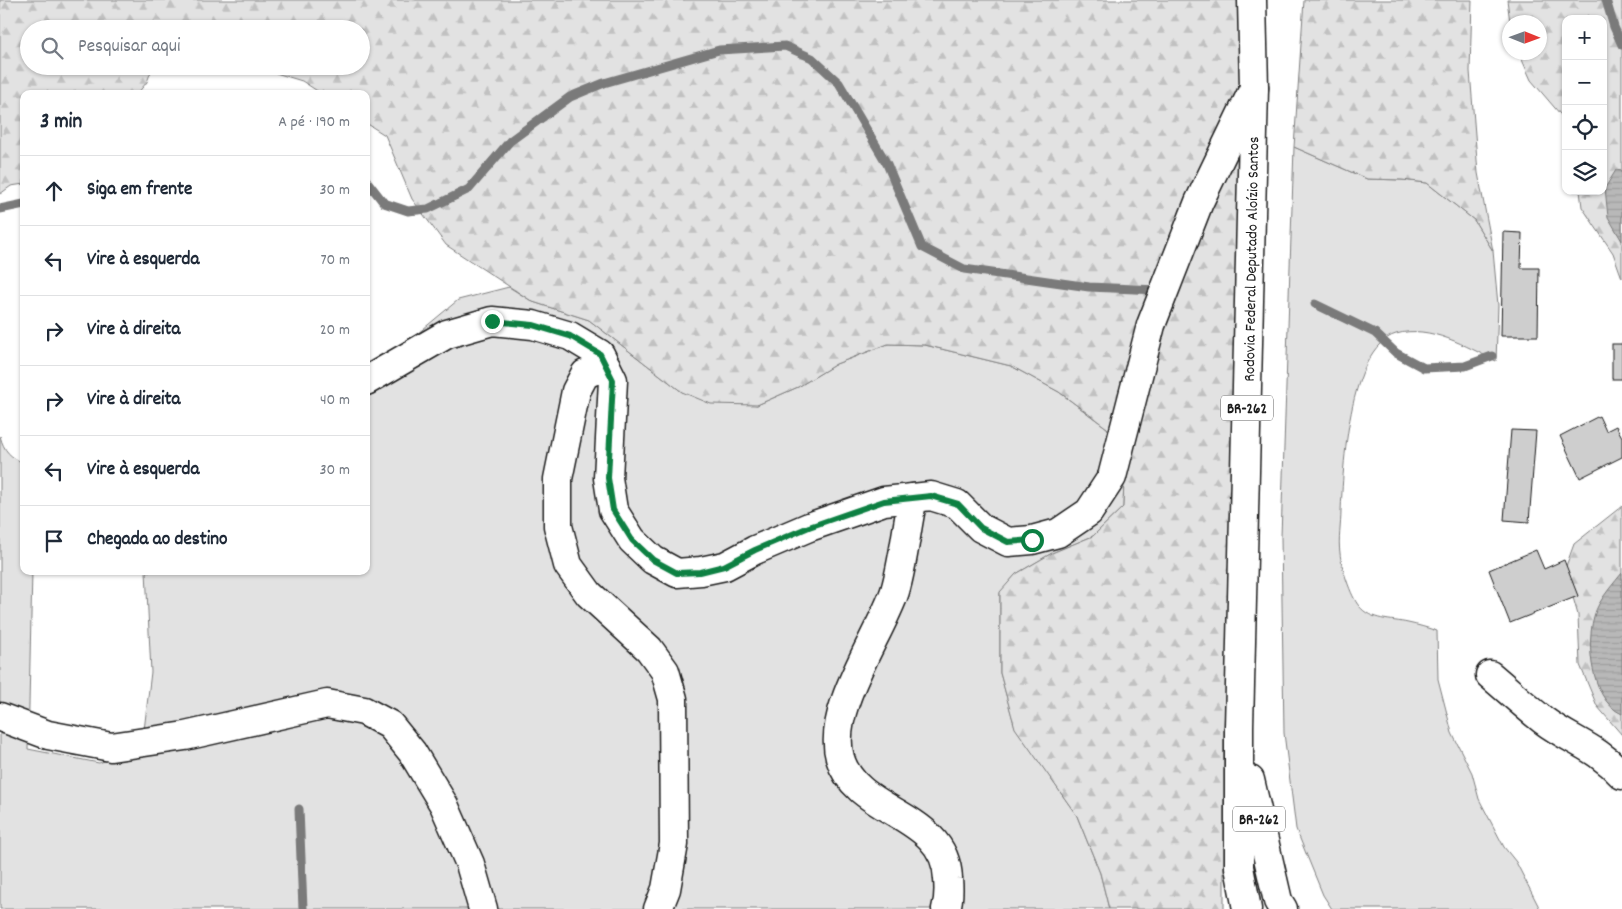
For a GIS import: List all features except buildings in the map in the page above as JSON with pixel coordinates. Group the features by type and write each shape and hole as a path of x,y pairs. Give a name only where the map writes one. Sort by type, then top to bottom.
{"main road":[{"name":"Rodovia Federal Deputado Aloízio Santos","path":"1247,909 1239,867 1239,727 1254,88 1252,0"},
{"path":"370,380 447,334 492,321 533,325 570,336 600,354 613,380 608,478 613,510 632,540 653,560 677,573 700,572 724,566 755,550 809,527 884,501 931,496 958,504 981,528 1008,542 1032,540 1058,533 1089,512 1112,476 1151,325 1199,202 1254,88"},
{"path":"606,366 585,374 576,391 558,479 558,526 568,565 589,594 649,649 665,671 674,699 674,844 666,889 658,909"},
{"path":"913,498 902,564 894,592 850,688 842,718 839,756 844,770 860,788 925,831 941,849 948,866 949,898 946,909"},
{"path":"1490,674 1544,721 1588,745 1608,760 1622,775"},
{"path":"0,717 48,735 112,747 185,736 326,704 364,711 390,725 417,760 444,805 470,864 484,909"},
{"name":"Rodovia Federal Deputado Aloízio Santos","path":"1239,727 1265,847 1278,900 1283,909"}],"green space":[{"path":"0,0 1252,0 1224,731 1224,909 1109,909 1100,873 1077,816 1015,728 1000,673 1000,592 1016,574 1052,553 1093,536 1123,507 1125,455 1107,428 1059,392 1011,366 925,345 888,344 836,364 798,387 757,405 711,404 682,392 589,320 533,302 446,245 412,199 385,135 370,126 370,90 316,90 302,81 282,75 370,75 370,20 20,20 20,75 150,75 140,90 20,90 20,185 11,186 0,194"},
{"path":"1304,0 1472,0 1470,71 1478,173 1493,251 1474,220 1427,183 1367,179 1294,147"},
{"path":"1507,0 1622,0 1622,278 1613,253 1582,207 1580,195 1607,195 1607,15 1562,15 1562,116 1531,80 1522,60 1547,60 1547,15 1509,15"},
{"path":"1294,147 1367,179 1427,183 1474,220 1493,251 1498,305 1496,361 1448,338 1422,332 1409,332 1396,334 1380,344 1367,362 1358,385 1351,412 1344,468 1339,548 1342,566 1350,589 1356,602 1364,611 1382,619 1412,624 1437,631 1438,679 1452,733 1472,773 1479,799 1504,847 1516,862 1540,909 1332,909 1323,895 1296,829 1284,733 1281,537"},
{"path":"509,287 533,302 589,320 682,392 757,405 798,387 836,364 888,344 925,345 1011,366 1059,392 1107,428 1125,456 1123,507 1093,536 1052,553 1016,574 1000,593 1000,673 1015,727 1077,816 1100,873 1109,909 0,909 0,436 3,446 8,453 20,461 20,575 32,575 28,749 99,763 142,747 151,672 146,575 370,575 370,365 405,344 458,300"},
{"path":"1622,506 1622,735 1597,706 1580,665 1578,615 1565,569 1574,544"}],"shaded area":[{"path":"1616,170 1622,171 1622,241 1608,217 1606,195 1607,185"},
{"path":"1622,573 1622,714 1611,706 1602,695 1596,680 1592,664 1591,631 1599,604"}],"waterway":[{"path":"1606,0 1614,27 1622,45"},
{"path":"370,185 384,203 408,211 428,209 469,189 510,141 570,97 604,83 719,50 785,46 812,58 839,83 887,164 922,247 964,269 1089,287 1158,290"},
{"path":"0,209 20,205"},
{"path":"1315,304 1375,333 1396,353 1424,368 1465,366 1492,356"},
{"path":"299,809 303,909"}],"route":[{"path":"492,321 533,325 570,336 600,354 613,380 608,478 613,510 632,540 653,560 677,573 700,572 724,566 755,550 809,527 884,501 931,496 958,504 981,528 1008,542 1032,540"}]}
